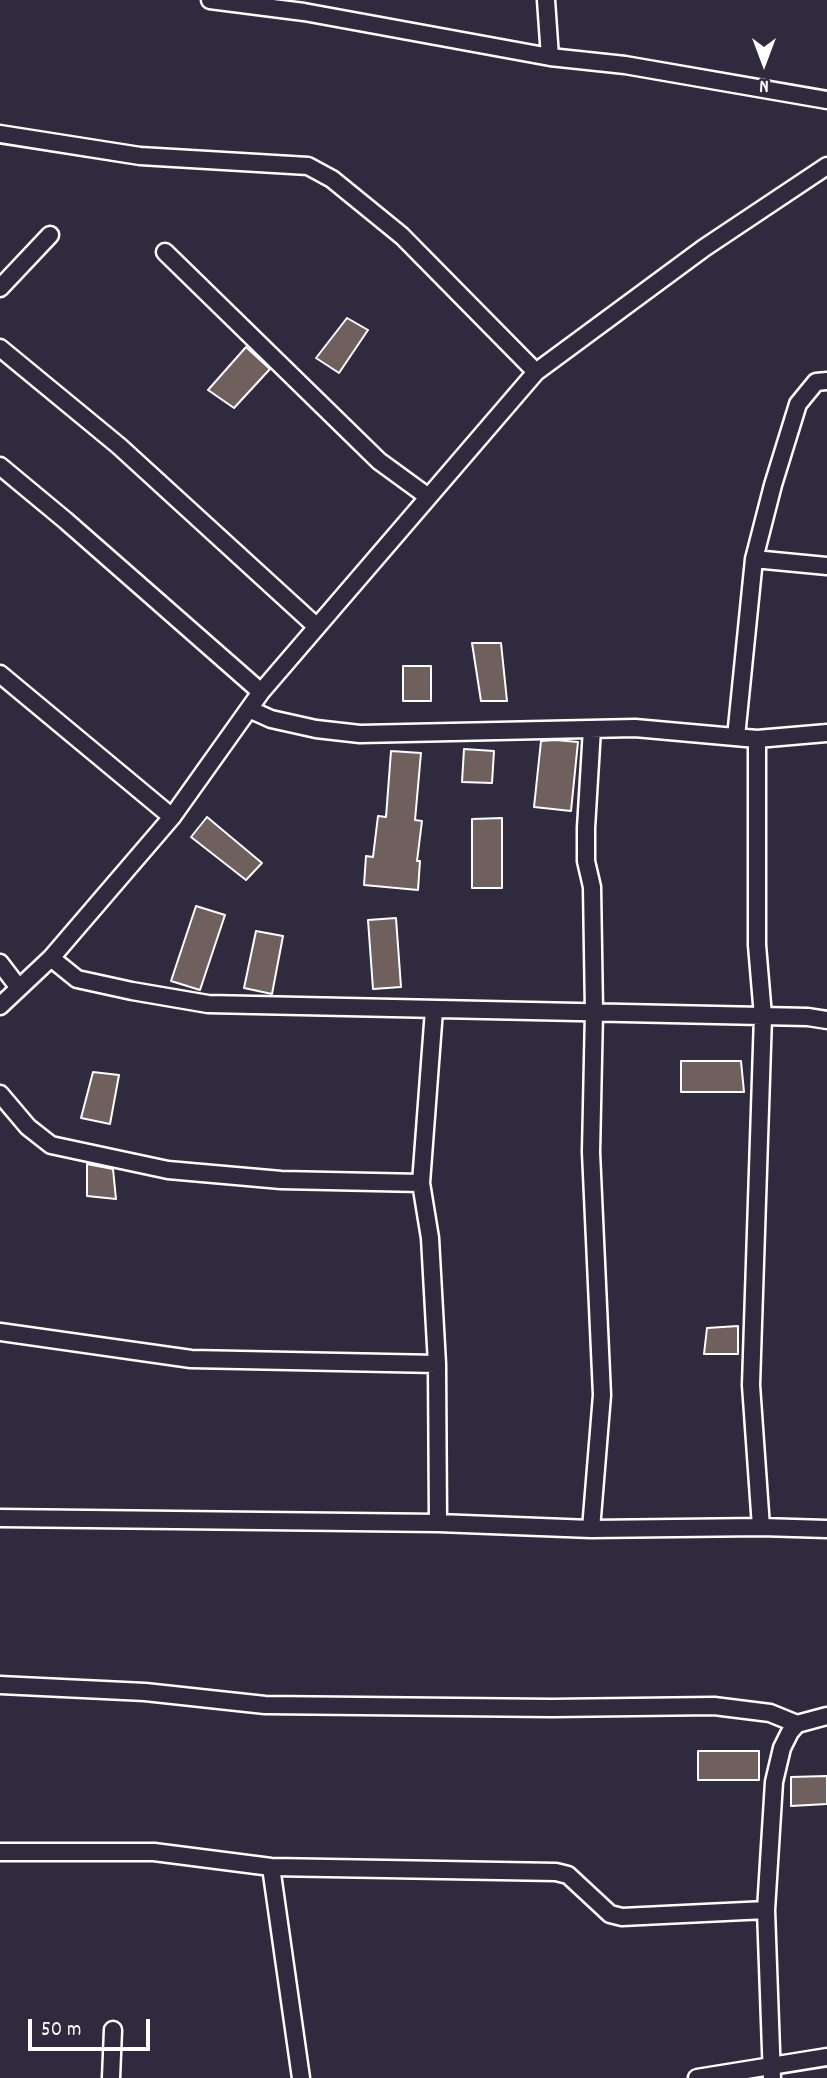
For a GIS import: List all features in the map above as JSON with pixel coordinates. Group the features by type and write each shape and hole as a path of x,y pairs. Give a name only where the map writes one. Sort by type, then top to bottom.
{"street":[{"path":"210,0 304,12 550,57 625,65 827,100"},
{"path":"546,0 550,57"},
{"path":"0,134 140,156 307,166 332,179 402,236 536,372"},
{"path":"0,1006 51,958 172,817 251,710 261,692 536,372 704,248 827,166"},
{"path":"0,288 50,235"},
{"path":"165,252 379,461 427,496"},
{"path":"0,348 118,446 317,627"},
{"path":"736,737 754,559 772,485 798,404 816,382 827,381"},
{"path":"0,466 261,692"},
{"path":"754,559 827,566"},
{"path":"0,674 172,817"},
{"path":"251,710 282,722 360,734 635,728 757,739 827,733"},
{"path":"590,1529 602,1395 591,1152 594,1012 592,887 586,861 592,729"},
{"path":"757,739 757,945 762,1016 751,1385 761,1527"},
{"path":"51,958 77,979 208,1004 762,1016 827,1020"},
{"path":"0,963 19,988"},
{"path":"434,1010 421,1183 430,1238 437,1364 438,1523"},
{"path":"0,1094 28,1127 51,1145 169,1170 281,1180 421,1183"},
{"path":"0,1332 191,1359 437,1364"},
{"path":"0,1518 438,1523 590,1529 827,1529"},
{"path":"0,1685 145,1692 265,1705 510,1708 714,1706 770,1713 797,1724 827,1716"},
{"path":"772,2072 766,1910 774,1782 782,1748 797,1724"},
{"path":"0,1852 154,1852 271,1867 556,1872 568,1875 610,1914 622,1917 766,1910"},
{"path":"271,1867 301,2078"},
{"path":"111,2078 113,2030"},
{"path":"697,2078 772,2072 827,2057"}],"building":[{"path":"347,318 368,330 339,373 316,358"},
{"path":"246,347 270,369 234,408 208,390"},
{"path":"472,643 501,643 507,701 481,701"},
{"path":"403,666 431,666 431,701 403,701"},
{"path":"541,741 578,742 571,811 534,807"},
{"path":"464,749 494,751 492,783 462,782"},
{"path":"391,751 421,753 415,820 422,821 417,861 420,861 418,890 364,885 366,856 373,857 378,816 386,817"},
{"path":"207,817 262,863 246,880 191,837"},
{"path":"502,818 502,888 472,888 472,819"},
{"path":"196,906 225,915 200,990 171,981"},
{"path":"396,918 401,987 373,989 368,920"},
{"path":"256,931 283,936 272,994 244,988"},
{"path":"681,1061 741,1061 744,1092 681,1092"},
{"path":"93,1072 119,1075 110,1124 81,1118"},
{"path":"87,1164 113,1169 116,1199 87,1196"},
{"path":"738,1326 738,1354 704,1354 707,1328"},
{"path":"698,1751 759,1751 759,1780 698,1780"},
{"path":"827,1776 827,1804 791,1806 791,1777"}]}
